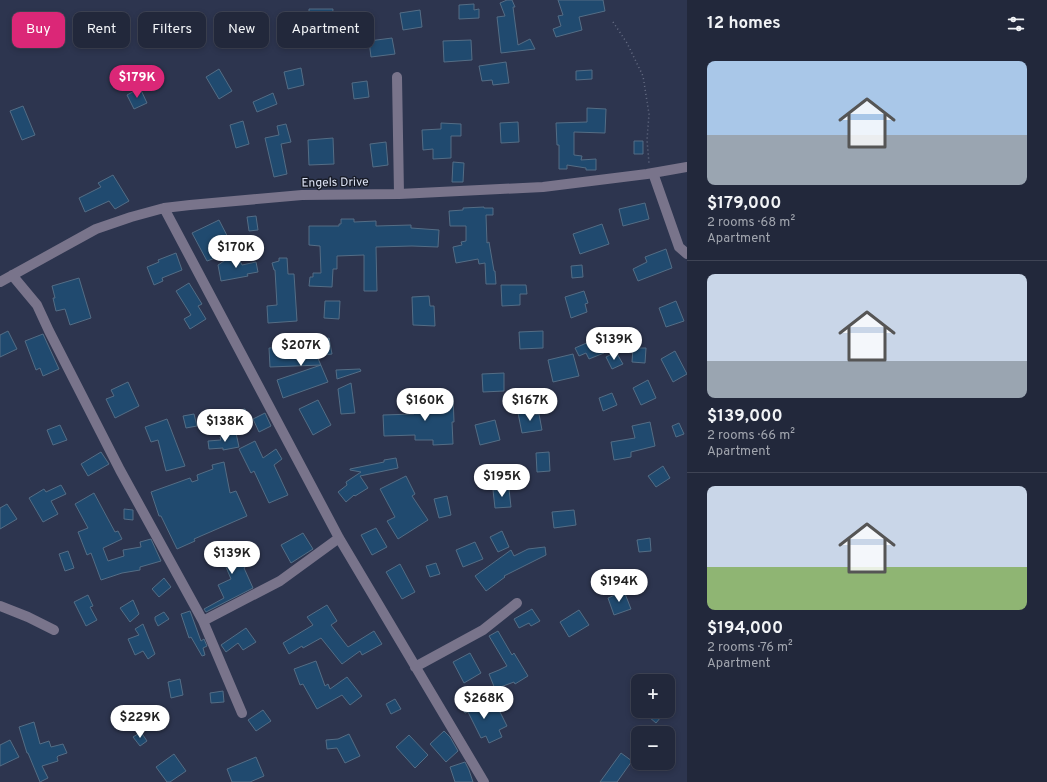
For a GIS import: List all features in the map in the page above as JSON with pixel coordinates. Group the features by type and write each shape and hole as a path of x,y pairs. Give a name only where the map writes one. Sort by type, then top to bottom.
{"street":[{"path":"397,78 399,194"},
{"name":"Engels Drive","path":"0,282 96,229 131,216 164,208 302,195 399,194 543,187 650,174 687,167"},
{"path":"650,174 679,246 687,254"},
{"path":"164,208 339,538 484,782"},
{"path":"12,275 37,305 120,470 203,622 242,713"},
{"path":"203,622 280,581 339,538"},
{"path":"415,667 482,630 517,603"},
{"path":"0,606 28,617 54,630"}],"path":[{"path":"613,22 627,43 642,76 649,114 647,140 650,174"}],"building":[{"path":"507,0 512,0 515,7 513,7 518,45 530,39 535,49 501,53 497,17 505,16 500,3"},
{"path":"558,0 603,0 605,11 579,17 582,30 556,37 553,29 561,26 558,16 563,15"},
{"path":"474,4 474,10 479,9 479,18 459,19 459,5"},
{"path":"309,9 333,9 333,12 309,12"},
{"path":"420,10 422,27 403,30 400,13"},
{"path":"392,38 395,54 371,57 370,48 374,48 374,40"},
{"path":"471,40 472,60 444,62 443,41"},
{"path":"506,62 509,83 493,85 492,80 482,81 479,66"},
{"path":"301,68 304,85 288,89 284,72"},
{"path":"219,69 232,91 219,99 206,77"},
{"path":"592,70 592,79 576,80 576,71"},
{"path":"367,81 369,97 354,99 352,83"},
{"path":"140,88 147,103 134,109 127,95"},
{"path":"273,93 277,104 257,112 253,102"},
{"path":"23,106 35,135 22,140 10,111"},
{"path":"587,108 606,109 605,133 574,132 574,155 582,156 581,160 596,159 596,170 586,170 586,168 567,165 567,169 559,169 559,145 557,145 556,123 587,122"},
{"path":"243,121 249,144 236,148 230,125"},
{"path":"518,122 519,142 501,143 500,123"},
{"path":"441,123 461,124 461,136 451,136 451,158 433,159 433,149 423,150 422,130 441,129"},
{"path":"286,124 291,142 281,144 287,174 274,177 265,138 279,135 277,126"},
{"path":"333,138 334,164 309,165 308,140"},
{"path":"634,141 643,141 643,154 634,154"},
{"path":"386,142 388,165 373,167 370,144"},
{"path":"453,162 464,163 463,182 452,182"},
{"path":"113,175 129,201 115,209 109,201 85,212 79,198 101,187 98,183"},
{"path":"645,203 649,219 623,226 619,209"},
{"path":"463,208 493,208 493,215 486,215 487,243 489,242 496,284 486,284 485,263 479,264 478,259 456,263 453,247 462,245 461,242 466,241 466,226 450,226 449,211 463,210"},
{"path":"256,216 258,230 249,231 247,217"},
{"path":"341,219 354,219 354,222 376,221 376,226 411,225 411,228 439,230 438,247 376,247 377,291 364,291 364,255 337,256 337,269 333,269 332,287 309,286 310,277 313,277 313,273 321,273 320,246 309,245 309,226 339,226 339,224 341,224"},
{"path":"219,220 235,251 207,261 192,233"},
{"path":"602,224 609,244 580,254 573,234"},
{"path":"666,249 672,268 638,281 633,269 647,262 645,257"},
{"path":"176,253 182,270 162,278 163,281 154,285 147,267 159,262 158,260"},
{"path":"236,253 242,265 256,262 258,272 247,274 248,276 221,281 218,265"},
{"path":"279,258 287,258 288,274 294,274 297,321 268,323 267,306 277,305 275,270 272,263 279,261"},
{"path":"582,265 583,277 572,278 571,266"},
{"path":"79,278 91,318 70,325 65,309 56,311 52,286"},
{"path":"189,283 202,304 198,306 206,319 190,329 184,319 191,315 176,291"},
{"path":"501,285 526,285 527,294 520,294 520,305 502,306"},
{"path":"584,291 588,303 585,304 587,312 571,318 565,297"},
{"path":"429,296 430,306 434,306 435,326 413,325 412,297"},
{"path":"325,301 340,301 339,319 324,318"},
{"path":"676,301 684,321 666,327 659,308"},
{"path":"8,331 17,349 0,357 0,335"},
{"path":"543,331 543,348 520,349 519,332"},
{"path":"43,334 59,369 43,376 40,368 36,370 25,341"},
{"path":"329,338 332,354 317,356 321,365 270,367 269,348 286,347 286,356 316,343 316,340"},
{"path":"598,338 604,353 589,359 586,353 579,356 575,348"},
{"path":"633,348 646,348 645,363 632,362"},
{"path":"675,351 687,374 673,382 661,359"},
{"path":"616,352 623,364 612,369 606,357"},
{"path":"573,354 579,376 553,382 548,360"},
{"path":"321,365 328,382 283,398 277,380"},
{"path":"360,369 361,371 337,379 336,370"},
{"path":"504,373 504,391 483,392 482,374"},
{"path":"648,380 656,398 641,405 633,388"},
{"path":"128,382 139,406 115,418 106,399 114,396 111,390"},
{"path":"351,383 355,413 341,414 338,389"},
{"path":"612,393 617,405 603,411 599,398"},
{"path":"435,396 453,396 453,444 433,445 433,440 415,440 415,435 384,436 383,415 414,414 414,406 435,405"},
{"path":"318,400 331,425 313,435 299,409"},
{"path":"245,409 248,421 235,425 232,412"},
{"path":"532,411 533,415 539,414 542,430 522,433 518,413"},
{"path":"265,413 271,426 259,432 253,419"},
{"path":"194,414 197,426 186,428 183,416"},
{"path":"167,419 185,466 166,471 158,440 151,442 145,427"},
{"path":"495,420 500,440 480,445 475,425"},
{"path":"650,422 655,446 631,452 631,457 614,460 611,442 635,438 632,426"},
{"path":"679,423 684,434 676,437 672,426"},
{"path":"60,425 67,440 53,445 47,430"},
{"path":"236,433 239,447 223,450 223,448 209,449 208,441 221,440 220,437"},
{"path":"255,441 263,458 276,449 282,459 274,465 288,495 269,503 254,471 251,473 239,449"},
{"path":"101,452 109,464 88,476 81,464"},
{"path":"549,452 550,471 537,472 536,453"},
{"path":"396,458 398,468 360,476 368,488 355,496 354,495 346,502 338,492 347,485 346,482 361,472 350,469"},
{"path":"224,462 230,493 236,491 247,516 194,539 195,541 177,549 161,516 159,516 151,492 190,478 192,482 198,480 197,475 213,469 212,465"},
{"path":"663,466 670,478 656,487 648,476"},
{"path":"406,476 415,494 412,496 428,520 398,539 387,521 395,517 380,489"},
{"path":"61,485 66,494 51,501 58,514 43,522 29,498 44,489 46,492"},
{"path":"509,489 511,507 495,508 493,490"},
{"path":"94,493 115,532 118,531 122,539 103,548 108,561 124,556 123,550 141,547 140,542 151,539 161,561 140,567 140,570 122,573 101,580 91,553 87,555 78,532 88,528 75,504"},
{"path":"447,496 451,515 439,518 434,499"},
{"path":"7,504 17,519 0,529 0,508"},
{"path":"124,509 133,510 133,520 124,519"},
{"path":"574,510 576,525 554,528 552,512"},
{"path":"376,528 387,547 372,555 361,535"},
{"path":"502,531 509,547 498,552 490,537"},
{"path":"303,533 313,549 291,563 281,545"},
{"path":"650,538 651,551 639,552 637,540"},
{"path":"234,541 253,588 206,612 204,609 224,598 218,585 231,579 218,548"},
{"path":"475,542 483,559 463,567 456,550"},
{"path":"545,547 546,555 504,576 505,577 486,591 475,576 511,550 514,556 528,549"},
{"path":"68,551 74,568 65,571 59,554"},
{"path":"436,563 440,574 430,577 426,566"},
{"path":"400,564 415,592 402,599 386,572"},
{"path":"164,578 171,587 159,597 152,589"},
{"path":"624,591 631,609 614,615 608,598"},
{"path":"88,595 93,606 90,607 97,620 86,626 74,602"},
{"path":"133,600 139,614 130,622 120,608"},
{"path":"327,605 337,621 331,625 348,647 374,631 382,644 362,655 360,651 342,664 321,638 303,648 302,646 289,654 283,643 313,625 307,617"},
{"path":"532,609 540,621 531,626 529,623 519,628 514,619"},
{"path":"579,610 589,625 569,637 560,622"},
{"path":"190,611 201,641 204,639 207,646 203,648 205,655 202,656 191,637 189,638 181,614"},
{"path":"164,612 169,619 158,626 155,617"},
{"path":"143,624 155,654 148,659 143,651 135,655 128,639 139,635 135,629"},
{"path":"246,628 256,642 243,650 238,643 226,652 221,645"},
{"path":"498,631 512,655 514,653 528,676 515,684 514,682 495,689 489,674 507,666 489,636"},
{"path":"470,653 481,673 464,683 453,662"},
{"path":"316,661 325,686 328,684 330,689 347,677 362,696 350,705 342,695 317,709 303,684 300,685 294,669"},
{"path":"180,679 183,695 171,698 168,682"},
{"path":"223,691 224,702 211,703 210,693"},
{"path":"472,695 482,715 498,708 507,726 499,730 502,737 489,743 486,736 481,738 468,712 465,713 459,702"},
{"path":"395,699 401,709 391,714 386,704"},
{"path":"263,710 271,721 256,731 248,720"},
{"path":"650,718 660,718 656,723"},
{"path":"34,722 40,744 49,741 51,747 63,744 67,753 58,756 58,761 42,766 48,778 40,782 27,753 19,727"},
{"path":"444,731 450,737 458,751 446,762 430,744"},
{"path":"141,732 147,741 140,746 133,737"},
{"path":"349,734 360,756 345,763 337,748 327,749 326,740 338,739"},
{"path":"409,735 428,755 415,768 396,747"},
{"path":"10,740 19,757 0,766 0,745"},
{"path":"621,753 631,760 617,782 600,782"},
{"path":"174,754 186,771 170,782 167,782 156,767"},
{"path":"256,757 264,776 250,782 232,782 227,769"},
{"path":"465,762 473,782 455,782 450,767"}]}
